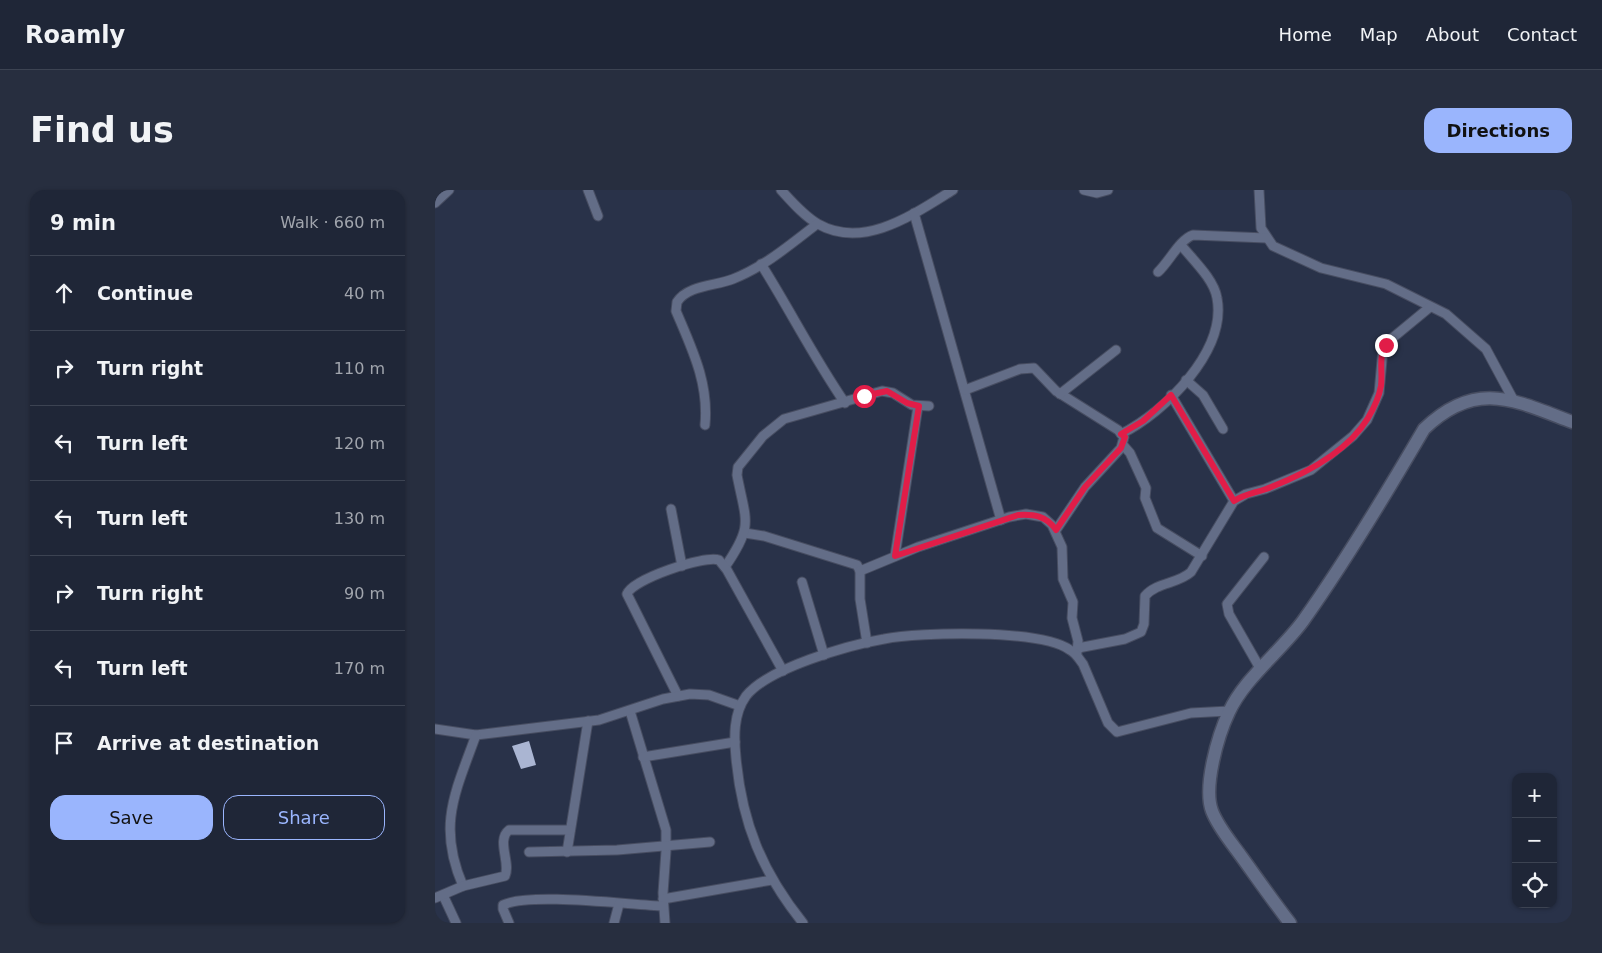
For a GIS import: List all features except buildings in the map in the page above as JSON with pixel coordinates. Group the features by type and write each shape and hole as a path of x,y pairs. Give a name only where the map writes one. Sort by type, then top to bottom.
{"street":[{"path":"435,203 449,190"},
{"path":"587,190 598,216"},
{"path":"781,190 817,224 831,230 852,234 883,228 915,213 953,190"},
{"path":"1084,190 1097,193 1108,190"},
{"path":"1259,190 1261,228 1273,246 1303,262 1386,284 1430,306 1463,327 1486,349 1514,401"},
{"path":"915,213 1001,520"},
{"path":"705,425 705,390 698,363 676,311 677,302 695,290 732,279 761,264 817,224"},
{"path":"1158,272 1171,260 1181,244 1193,235 1266,238"},
{"path":"1121,434 1143,421 1171,395 1186,380 1207,353 1215,325 1217,298 1212,285 1181,244"},
{"path":"761,264 787,305 815,358 845,403"},
{"path":"803,923 772,880 759,855 745,818 737,778 735,742 737,716 740,706 747,695 757,686 783,671 824,655 886,638 935,635 1016,636 1060,645 1077,652 1125,639 1141,632 1144,624 1145,596 1156,588 1187,576 1202,556 1234,501 1245,494 1265,489 1311,470 1357,432 1367,420 1379,394 1383,348 1430,306"},
{"path":"1060,394 1116,350"},
{"path":"965,390 1020,368 1039,371 1047,384 1060,394 1125,437 1123,445 1085,487 1056,530"},
{"path":"1186,380 1203,395 1223,429"},
{"path":"725,567 745,533 745,516 737,474 741,463 767,432 784,419 845,403 872,393 887,391 907,403 929,406"},
{"path":"1171,395 1234,501"},
{"path":"1290,923 1230,841 1211,810 1209,794 1211,774 1229,711 1281,648 1327,586 1424,429 1439,414 1469,400 1486,397 1514,401 1572,422"},
{"path":"895,556 919,406"},
{"path":"1123,445 1130,453 1146,488 1145,498 1157,528 1202,556"},
{"path":"671,509 682,566"},
{"path":"860,571 895,556 1001,520 1018,515 1035,515 1048,520 1056,530 1063,555 1063,583 1073,602 1072,618 1077,652 1108,723 1117,732 1191,713 1229,711"},
{"path":"745,533 764,536 854,564 860,571 861,614 867,642"},
{"path":"1261,670 1235,626 1227,604 1264,557"},
{"path":"679,696 627,594 637,584 682,566 711,558 719,560 725,567 783,671"},
{"path":"802,582 824,655"},
{"path":"435,729 476,735 588,721 690,694 709,695 740,706"},
{"path":"630,711 663,818 666,847 663,902 665,923"},
{"path":"567,852 588,721"},
{"path":"463,886 451,855 449,822 453,798 476,735"},
{"path":"643,757 735,742"},
{"path":"456,923 439,896 463,886 505,876 507,870 504,840 509,830 570,830"},
{"path":"529,852 666,847 711,842"},
{"path":"509,923 503,909 503,905 507,903 549,900 619,904 663,902 772,880"},
{"path":"614,923 619,904"}],"route":[{"path":"864,396 887,391 907,403 919,406 895,556 1018,515 1027,514 1043,517 1056,530 1085,487 1102,466 1121,448 1125,442 1125,437 1121,434 1143,421 1171,395 1234,501 1245,494 1265,489 1304,471 1311,470 1341,447 1367,420 1379,394 1382,377 1382,352 1386,345"}]}
